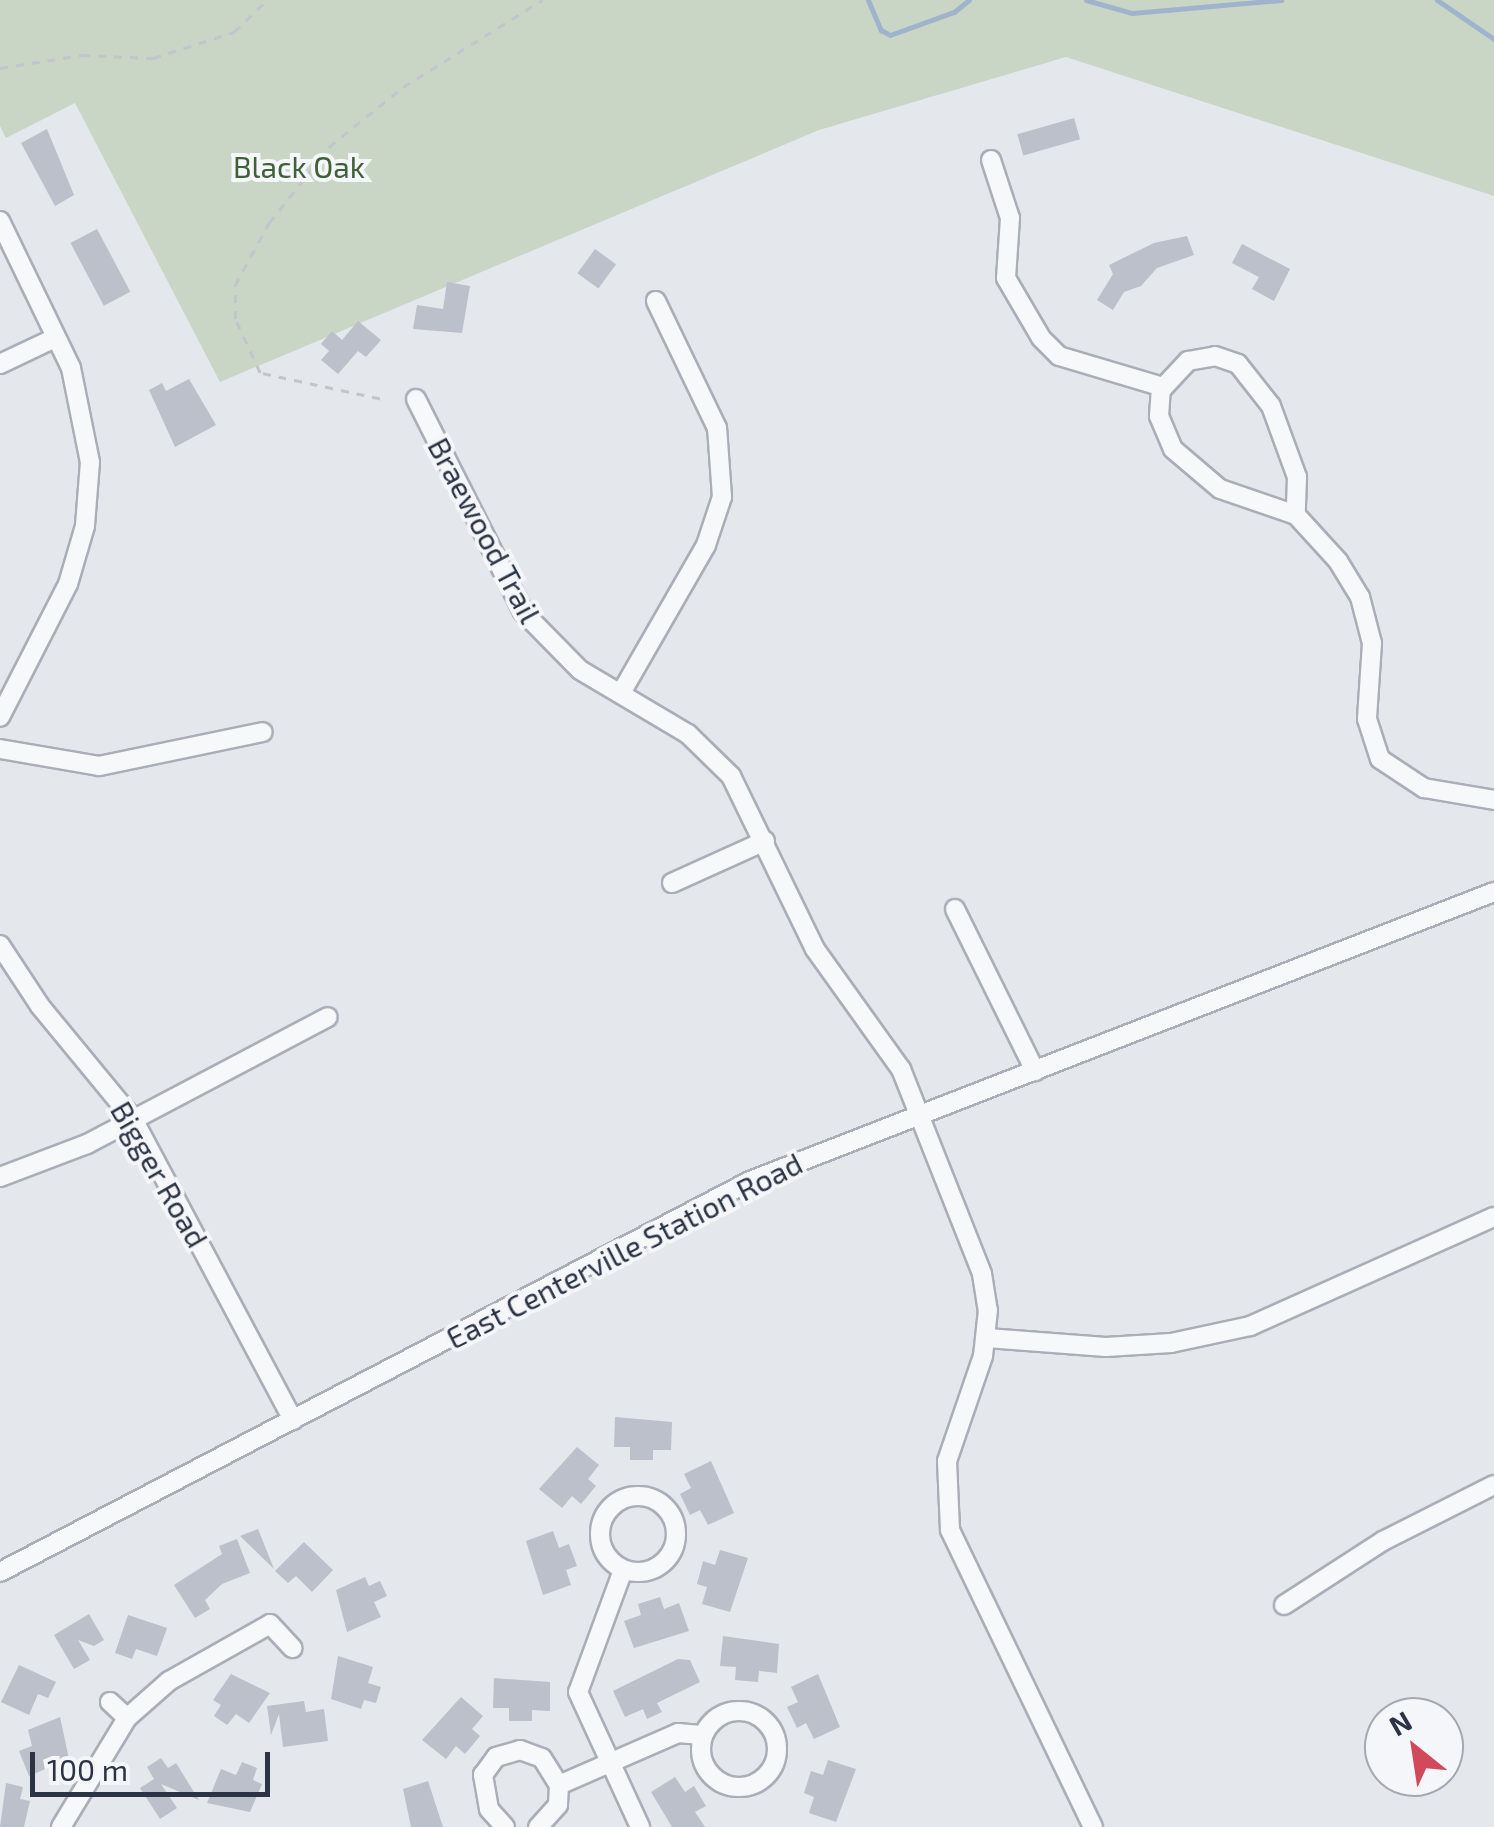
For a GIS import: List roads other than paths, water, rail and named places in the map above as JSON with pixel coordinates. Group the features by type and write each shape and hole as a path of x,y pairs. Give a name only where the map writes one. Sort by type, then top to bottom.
{"street":[{"path":"990,160 1010,218 1006,278 1041,338 1060,356 1163,387"},
{"path":"0,221 71,368 88,436 85,526 68,584 0,717"},
{"path":"621,694 706,544 724,475 710,406 656,301"},
{"path":"0,364 55,338"},
{"path":"1296,515 1297,477 1288,444 1253,378 1228,358 1200,356 1176,369 1163,387 1159,416 1184,463 1220,489 1296,515 1338,561 1364,608 1372,642 1367,719 1380,759 1424,788 1494,800"},
{"name":"Braewood Trail","path":"416,400 523,612 558,652 706,748 744,795 816,950 888,1046 920,1116 982,1274 987,1338"},
{"path":"0,749 99,766 263,732"},
{"path":"672,883 766,840"},
{"name":"East Centerville Station Road","path":"0,1572 750,1181 1494,892"},
{"path":"955,910 1035,1072"},
{"name":"Bigger Road","path":"0,945 40,1006 133,1119 293,1420"},
{"path":"0,1177 133,1119 328,1017"},
{"path":"1093,1827 950,1530 947,1460 987,1338 1106,1348 1171,1343 1250,1326 1494,1217"},
{"path":"1284,1604 1382,1541 1494,1485"},
{"path":"636,1496 659,1502 675,1521 675,1546 660,1566 623,1570 601,1545 607,1512 636,1496"},
{"path":"623,1570 578,1680 581,1705 640,1827"},
{"path":"61,1827 127,1718 169,1681 249,1631 270,1624 292,1648"},
{"path":"110,1702 127,1718"},
{"path":"725,1712 758,1714 778,1758 772,1773 754,1788 730,1790 707,1759 701,1735 725,1712"},
{"path":"559,1785 678,1732 701,1735"},
{"path":"505,1827 489,1809 482,1786 496,1757 534,1753 551,1767 559,1785 558,1805 538,1827"}],"waterway":[{"path":"868,0 881,30 890,35 954,12 969,0"},
{"path":"1086,0 1132,13 1281,0"},
{"path":"1437,0 1494,39"}],"park label":[{"name":"Black Oak","path":"299,166"}]}
